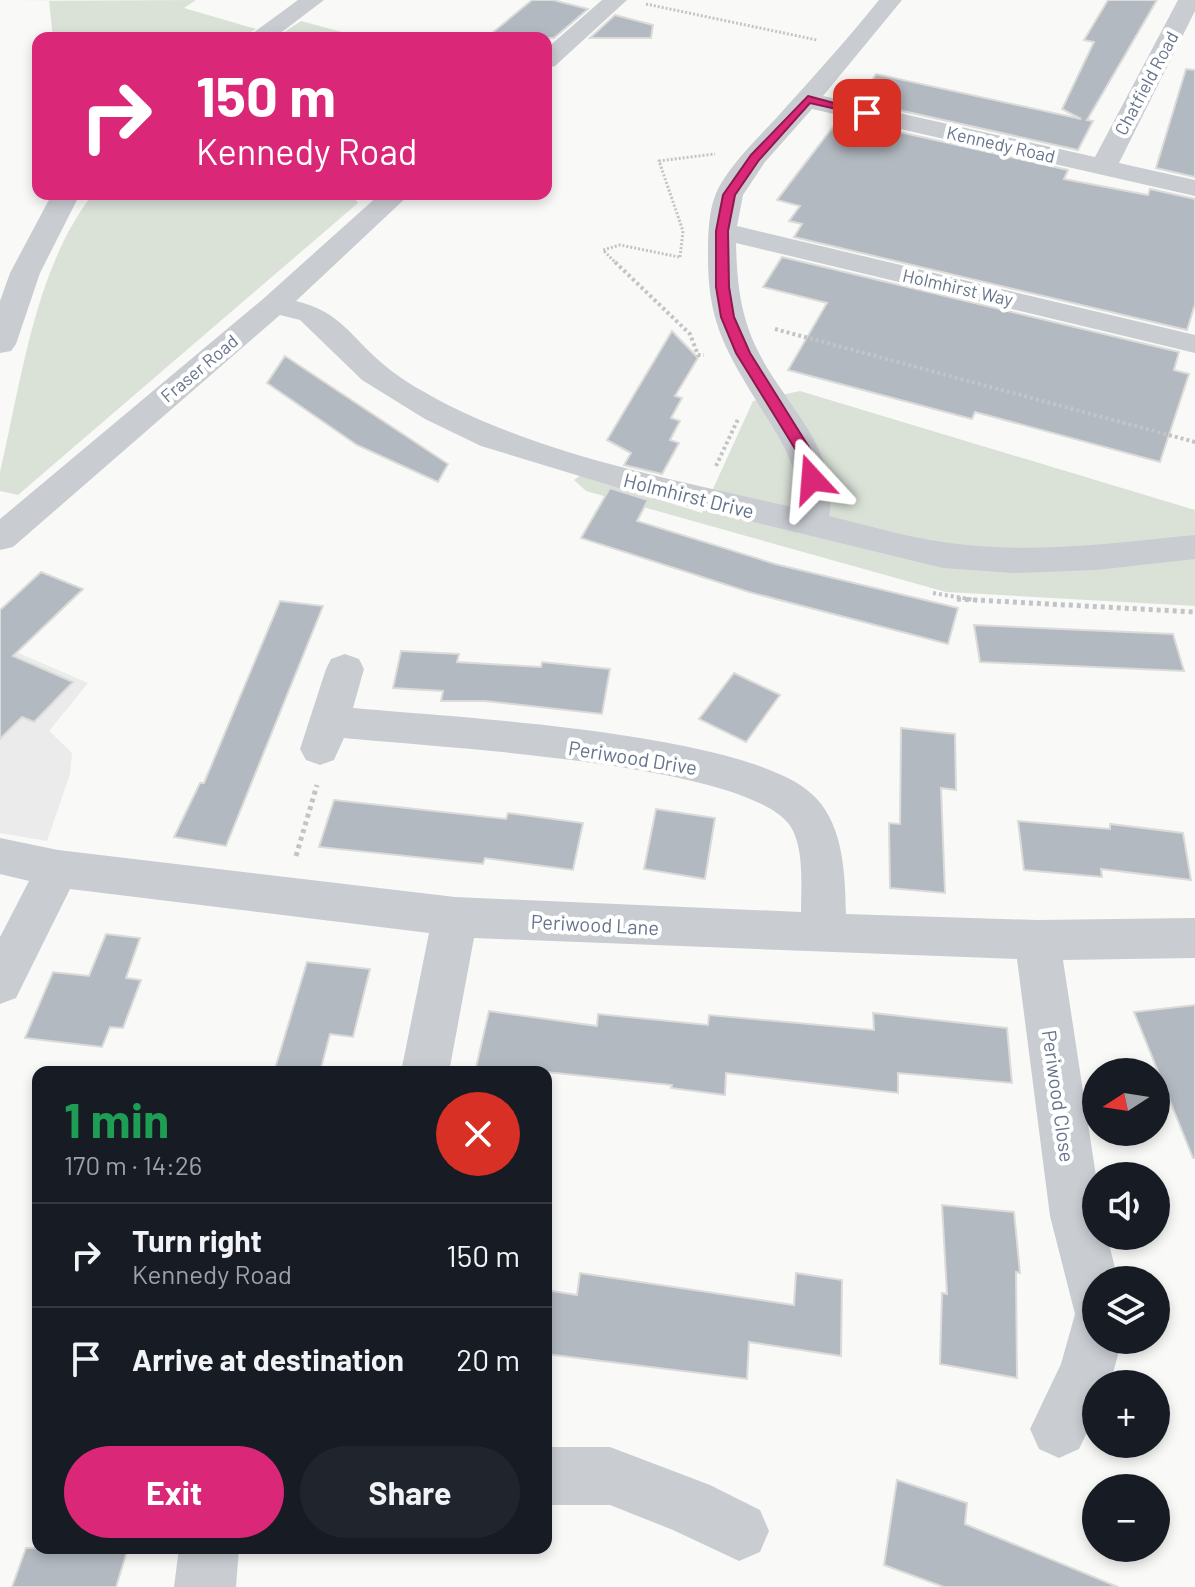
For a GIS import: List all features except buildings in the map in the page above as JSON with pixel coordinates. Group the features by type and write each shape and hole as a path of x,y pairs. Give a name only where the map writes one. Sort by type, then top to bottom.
{"street":[{"path":"267,32 313,0"},
{"path":"552,56 616,0"},
{"path":"810,526 815,497 809,460 743,353 728,317 721,244 729,195 755,157 808,100 891,0"},
{"name":"Chatfield Road","path":"1103,167 1189,0"},
{"name":"Kennedy Road","path":"808,100 1195,188"},
{"path":"0,344 13,274 62,200"},
{"name":"Fraser Road","path":"1,536 274,305 378,200"},
{"name":"Holmhirst Way","path":"721,244 1195,344"},
{"name":"Holmhirst Drive","path":"274,305 311,314 373,373 437,412 493,438 566,463 702,499 943,555 1013,560 1096,557 1195,547"},
{"path":"324,735 345,669"},
{"name":"Periwood Drive","path":"324,735 608,750 735,774 788,796 809,820 818,850 824,933"},
{"name":"Periwood Lane","path":"0,856 58,869 455,917 1037,940 1195,938"},
{"path":"0,983 58,869"},
{"path":"426,1066 455,917"},
{"name":"Periwood Close","path":"1037,940 1076,1216 1088,1266"},
{"path":"1059,1429 1088,1370 1091,1354"},
{"path":"552,1476 610,1476 689,1506 739,1531"},
{"path":"205,1587 208,1554"}],"path":[{"path":"641,3 853,48"},
{"path":"659,161 683,231 679,257"},
{"path":"721,244 679,257 620,245 603,250 690,334 698,355 743,353"},
{"path":"728,317 1195,442"},
{"path":"702,499 759,377"},
{"path":"284,896 323,767 324,735"}],"shaded area":[{"path":"196,0 184,8 256,29 251,32 52,32 49,1 7,1"},
{"path":"301,21 342,32 284,32"},
{"path":"89,200 356,200 358,203 18,495 0,491 0,472 33,327 57,256 73,223"},
{"path":"800,391 1195,510 1195,606 946,592 586,491 574,480 581,475 702,513 753,401"},
{"path":"0,645 88,683 49,731 72,753 70,774 47,841 0,833"}],"route":[{"path":"812,479 809,460 743,353 728,317 722,287 722,231 729,195 755,157 808,100 867,113"}]}
